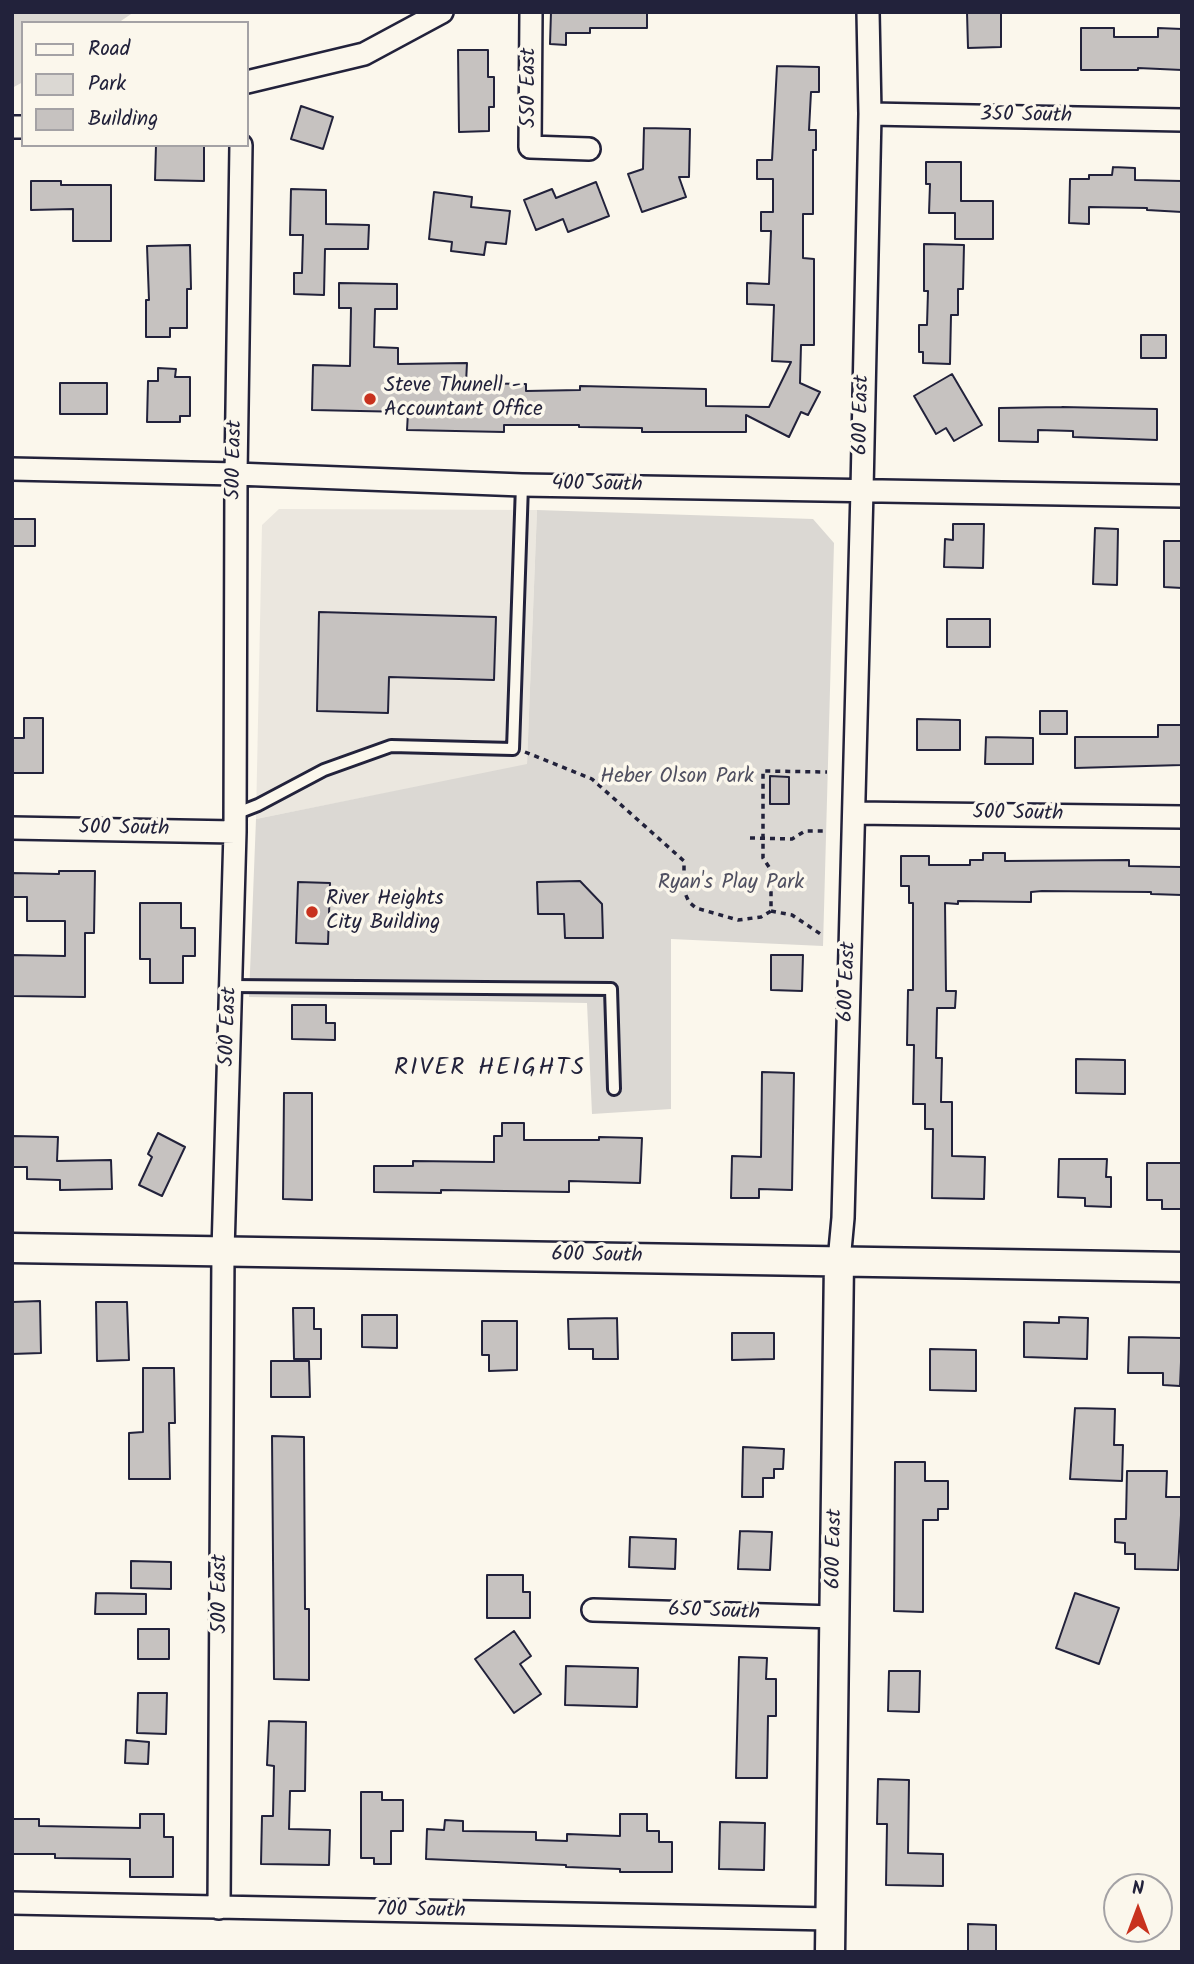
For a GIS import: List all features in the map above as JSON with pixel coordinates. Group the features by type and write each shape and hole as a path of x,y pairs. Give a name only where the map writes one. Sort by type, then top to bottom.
{"street":[{"path":"248,82 364,54 442,12"},
{"name":"550 East","path":"531,12 530,147 589,149"},
{"name":"600 East","path":"830,1952 839,1261 862,489 870,114 868,12"},
{"name":"350 South","path":"870,114 1182,120"},
{"name":"500 East","path":"219,1908 223,1251 235,823 241,147"},
{"name":"400 South","path":"12,469 522,485 1182,496"},
{"name":"500 South","path":"854,813 1182,817"},
{"name":"500 South","path":"12,828 235,823"},
{"name":"600 South","path":"12,1248 1182,1266"},
{"name":"650 South","path":"593,1610 835,1617"},
{"name":"700 South","path":"12,1903 831,1919"}],"lane":[{"path":"235,823 258,805 324,770 391,746 513,748 522,485"},
{"path":"231,986 611,989 614,1089"}],"path":[{"path":"513,748 592,779 684,861 684,891 689,902 696,908 738,920 761,917 771,911 792,915 822,935"},
{"path":"771,911 771,870 763,858 763,771 827,772"},
{"path":"750,838 792,839 805,831 826,831"}],"shaded area":[{"path":"279,509 537,510 527,765 256,819 262,525"}],"green space":[{"path":"12,12 134,12 121,21 21,21 21,83 12,88"},
{"name":"Heber Olson Park","path":"537,510 813,519 834,543 823,946 671,939 671,1109 592,1114 587,1003 249,997 256,819 527,764"}],"building":[{"path":"551,12 647,12 647,28 590,28 590,33 566,33 566,45 550,44"},
{"path":"967,12 1001,12 1001,47 968,48"},
{"path":"1081,28 1114,28 1114,37 1158,37 1158,28 1182,29 1182,70 1081,70"},
{"path":"458,50 488,50 488,77 494,77 494,107 489,107 489,131 459,132"},
{"path":"777,66 819,67 819,92 811,92 809,130 816,130 816,150 813,150 813,214 803,214 803,258 814,259 814,345 801,345 800,383 820,392 808,415 801,412 789,437 746,415 746,432 642,432 642,428 504,425 504,432 407,430 408,412 312,410 313,365 350,366 351,308 339,308 339,283 397,284 397,309 375,309 374,347 398,348 398,364 467,363 466,383 526,384 526,391 580,390 580,386 706,389 706,406 769,407 791,362 772,361 774,305 747,304 747,283 769,284 771,231 761,231 761,212 773,212 773,179 757,179 757,160 772,160"},
{"path":"301,106 333,117 323,149 291,139"},
{"path":"644,128 690,129 689,177 679,177 686,197 642,212 628,174 643,169"},
{"path":"156,147 204,147 204,181 155,180"},
{"path":"926,162 961,162 961,201 993,201 993,239 955,239 955,213 929,213 930,184 926,184"},
{"path":"1113,167 1135,168 1135,180 1182,181 1182,212 1147,208 1089,207 1089,224 1069,223 1070,179 1089,179 1089,175 1112,175"},
{"path":"31,181 61,181 61,185 111,185 111,241 73,241 73,209 31,210"},
{"path":"596,182 609,216 568,232 563,219 536,230 524,200 552,189 556,198"},
{"path":"291,189 326,190 326,224 369,225 368,249 325,249 324,295 294,294 294,273 302,273 303,235 290,235"},
{"path":"434,192 472,197 471,207 510,211 506,244 486,242 484,255 451,251 452,242 429,239"},
{"path":"924,244 964,245 963,289 958,289 958,315 951,315 950,364 923,363 923,352 919,352 919,325 927,325 928,291 924,291"},
{"path":"190,245 191,289 187,289 187,328 170,328 170,337 146,337 146,300 149,300 147,246"},
{"path":"1141,335 1166,335 1166,358 1141,358"},
{"path":"158,368 176,369 175,377 190,377 190,416 180,416 180,422 147,422 148,381 158,381"},
{"path":"952,374 982,425 954,441 946,428 936,434 914,396"},
{"path":"60,383 107,383 107,414 60,414"},
{"path":"999,408 1157,409 1157,440 1073,437 1073,431 1038,430 1038,442 999,441"},
{"path":"12,519 35,519 35,546 12,546"},
{"path":"953,524 984,524 983,568 944,567 945,539 953,540"},
{"path":"1095,528 1118,529 1117,585 1093,584"},
{"path":"1164,541 1182,541 1182,588 1164,587"},
{"path":"319,612 496,617 494,680 389,677 388,713 317,711"},
{"path":"947,619 990,619 990,647 947,647"},
{"path":"1040,711 1067,711 1067,734 1040,734"},
{"path":"24,718 43,718 43,773 12,773 12,738 24,738"},
{"path":"917,719 960,720 960,750 917,750"},
{"path":"1158,725 1182,725 1182,765 1075,768 1075,737 1158,737"},
{"path":"986,737 1033,738 1033,764 985,764"},
{"path":"770,776 789,777 789,804 770,804"},
{"path":"983,853 1005,853 1005,861 1129,860 1129,866 1182,867 1182,895 1151,892 1042,891 1031,892 1031,902 945,903 946,991 956,991 955,1008 937,1008 936,1058 942,1058 941,1102 952,1102 952,1156 985,1157 984,1199 932,1198 933,1129 925,1129 925,1104 913,1104 914,1045 907,1045 908,990 913,990 913,903 909,903 909,886 901,886 901,856 929,856 929,865 970,865 970,860 983,860"},
{"path":"59,871 95,871 94,933 85,933 85,997 12,996 12,955 65,956 65,921 27,921 27,897 12,897 12,873 59,874"},
{"path":"580,881 602,904 603,938 565,938 564,914 538,914 537,882"},
{"path":"298,882 330,883 328,944 296,943"},
{"path":"140,903 181,903 181,928 195,928 195,956 183,956 183,983 150,983 150,959 140,959"},
{"path":"771,955 803,955 802,991 771,990"},
{"path":"292,1005 326,1005 326,1023 335,1023 335,1040 292,1039"},
{"path":"1076,1059 1125,1060 1125,1094 1076,1093"},
{"path":"762,1072 794,1073 792,1190 759,1189 759,1198 731,1198 732,1156 761,1157"},
{"path":"284,1093 312,1093 312,1200 283,1199"},
{"path":"502,1123 524,1123 524,1140 642,1138 640,1183 569,1181 569,1192 374,1192 374,1166 413,1166 413,1161 494,1162 494,1136 502,1136"},
{"path":"158,1133 185,1147 162,1196 139,1185 152,1157 148,1154"},
{"path":"12,1136 58,1137 57,1161 111,1160 112,1189 60,1190 60,1180 27,1179 27,1167 12,1167"},
{"path":"1059,1159 1107,1159 1106,1177 1111,1177 1111,1207 1085,1206 1085,1198 1058,1197"},
{"path":"1147,1163 1182,1163 1182,1209 1162,1209 1162,1200 1147,1200"},
{"path":"40,1301 41,1353 12,1354 12,1302"},
{"path":"96,1302 127,1302 129,1360 97,1361"},
{"path":"293,1308 314,1308 314,1329 321,1329 321,1359 294,1359"},
{"path":"362,1315 397,1315 397,1348 362,1347"},
{"path":"1059,1317 1088,1318 1087,1359 1024,1357 1024,1322 1059,1323"},
{"path":"617,1318 618,1359 593,1359 593,1349 569,1349 568,1319"},
{"path":"482,1321 517,1321 517,1370 489,1371 489,1355 482,1355"},
{"path":"732,1333 774,1333 774,1359 732,1360"},
{"path":"1129,1337 1182,1338 1180,1386 1163,1385 1163,1373 1128,1373"},
{"path":"930,1349 976,1350 976,1391 930,1390"},
{"path":"271,1361 309,1361 310,1397 271,1397"},
{"path":"143,1368 174,1368 175,1423 169,1423 170,1479 129,1479 129,1433 143,1432"},
{"path":"1075,1408 1115,1409 1114,1445 1123,1445 1122,1481 1070,1479"},
{"path":"272,1436 304,1437 305,1609 309,1609 309,1680 274,1679"},
{"path":"743,1447 784,1449 783,1469 774,1469 774,1478 763,1478 763,1497 742,1497"},
{"path":"895,1462 925,1462 925,1481 948,1481 948,1509 938,1509 938,1520 923,1520 923,1612 894,1611"},
{"path":"1127,1471 1167,1471 1166,1497 1182,1497 1178,1570 1135,1569 1135,1554 1125,1554 1125,1543 1115,1542 1115,1519 1126,1519"},
{"path":"740,1531 772,1532 770,1570 738,1569"},
{"path":"630,1537 676,1539 675,1569 629,1567"},
{"path":"131,1561 171,1562 171,1589 131,1588"},
{"path":"487,1575 523,1575 523,1592 530,1592 530,1618 487,1618"},
{"path":"96,1593 146,1594 146,1614 95,1614"},
{"path":"1075,1593 1119,1608 1099,1664 1056,1648"},
{"path":"138,1629 169,1629 169,1659 138,1659"},
{"path":"514,1631 531,1656 520,1664 541,1694 514,1713 475,1659"},
{"path":"739,1657 767,1658 766,1679 776,1679 776,1716 768,1716 767,1778 736,1778"},
{"path":"566,1666 638,1668 637,1707 565,1705"},
{"path":"889,1671 920,1671 919,1712 888,1711"},
{"path":"138,1693 167,1693 166,1734 137,1733"},
{"path":"269,1721 306,1722 305,1791 290,1791 289,1829 330,1830 329,1865 261,1864 262,1816 273,1816 274,1766 267,1765"},
{"path":"126,1740 149,1742 148,1764 125,1763"},
{"path":"878,1779 909,1780 908,1853 943,1854 943,1886 886,1885 887,1824 877,1824"},
{"path":"361,1792 382,1792 382,1800 403,1800 403,1831 391,1831 391,1864 374,1864 374,1858 361,1858"},
{"path":"140,1814 164,1814 164,1837 173,1837 173,1877 130,1877 130,1859 55,1858 55,1854 12,1854 12,1819 39,1819 39,1826 140,1828"},
{"path":"620,1814 647,1814 647,1831 659,1831 659,1842 672,1842 672,1872 620,1872 620,1869 566,1865 426,1859 427,1829 444,1830 445,1820 463,1821 463,1831 536,1832 536,1840 567,1841 567,1834 620,1836"},
{"path":"720,1822 765,1823 764,1870 719,1869"},
{"path":"968,1924 996,1925 996,1952 968,1952"}],"place":[{"name":"Steve Thunell - Accountant Office","path":"370,399"},
{"name":"River Heights City Building","path":"312,912"}],"district":[{"name":"RIVER HEIGHTS","path":"490,1070"}],"park label":[{"name":"Ryan's Play Park","path":"731,884"}]}
